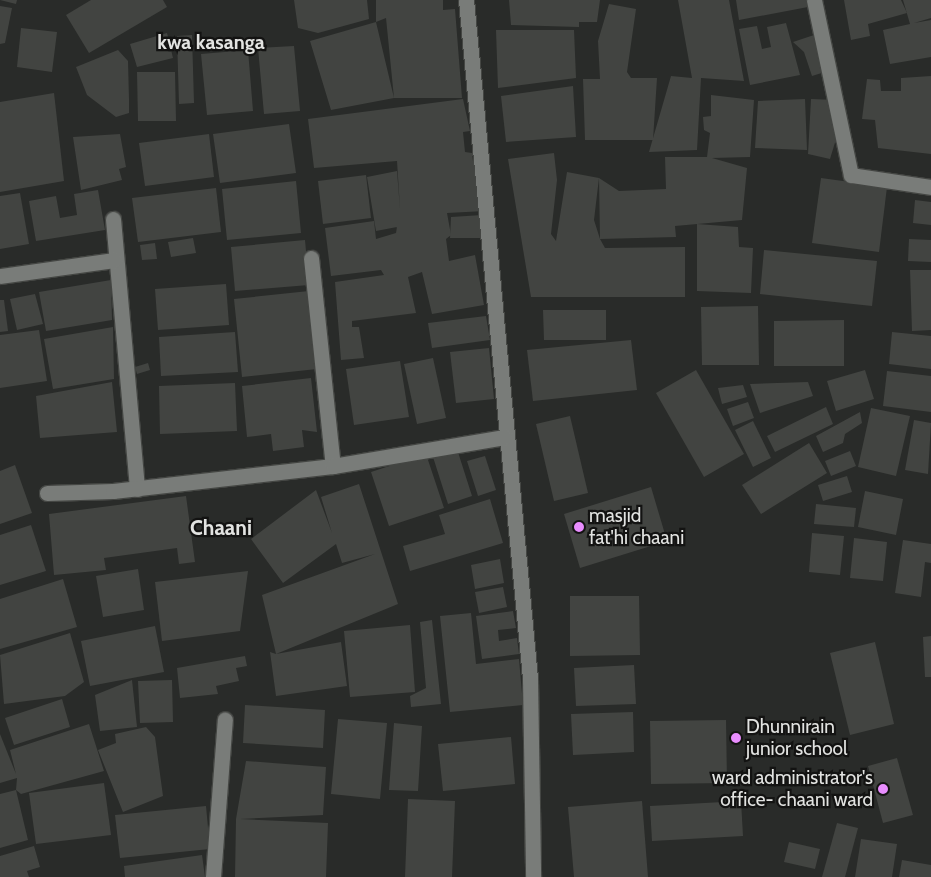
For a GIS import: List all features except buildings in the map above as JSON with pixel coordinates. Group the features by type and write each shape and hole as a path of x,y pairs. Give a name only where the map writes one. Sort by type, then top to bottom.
{"street":[{"path":"466,0 505,437 530,678 533,877"},
{"path":"814,0 851,175 931,186"},
{"path":"113,219 114,260 136,489"},
{"path":"311,258 333,466"},
{"path":"0,276 114,260"},
{"path":"47,493 136,489 333,466 505,437"},
{"path":"213,877 225,719"}],"place":[{"name":"masjid fat'hi chaani","path":"579,527"},
{"name":"Dhunnirain junior school","path":"736,738"},
{"name":"ward administrator's office- chaani ward","path":"883,789"}],"district":[{"name":"kwa kasanga","path":"211,42"},
{"name":"Chaani","path":"221,528"}]}
